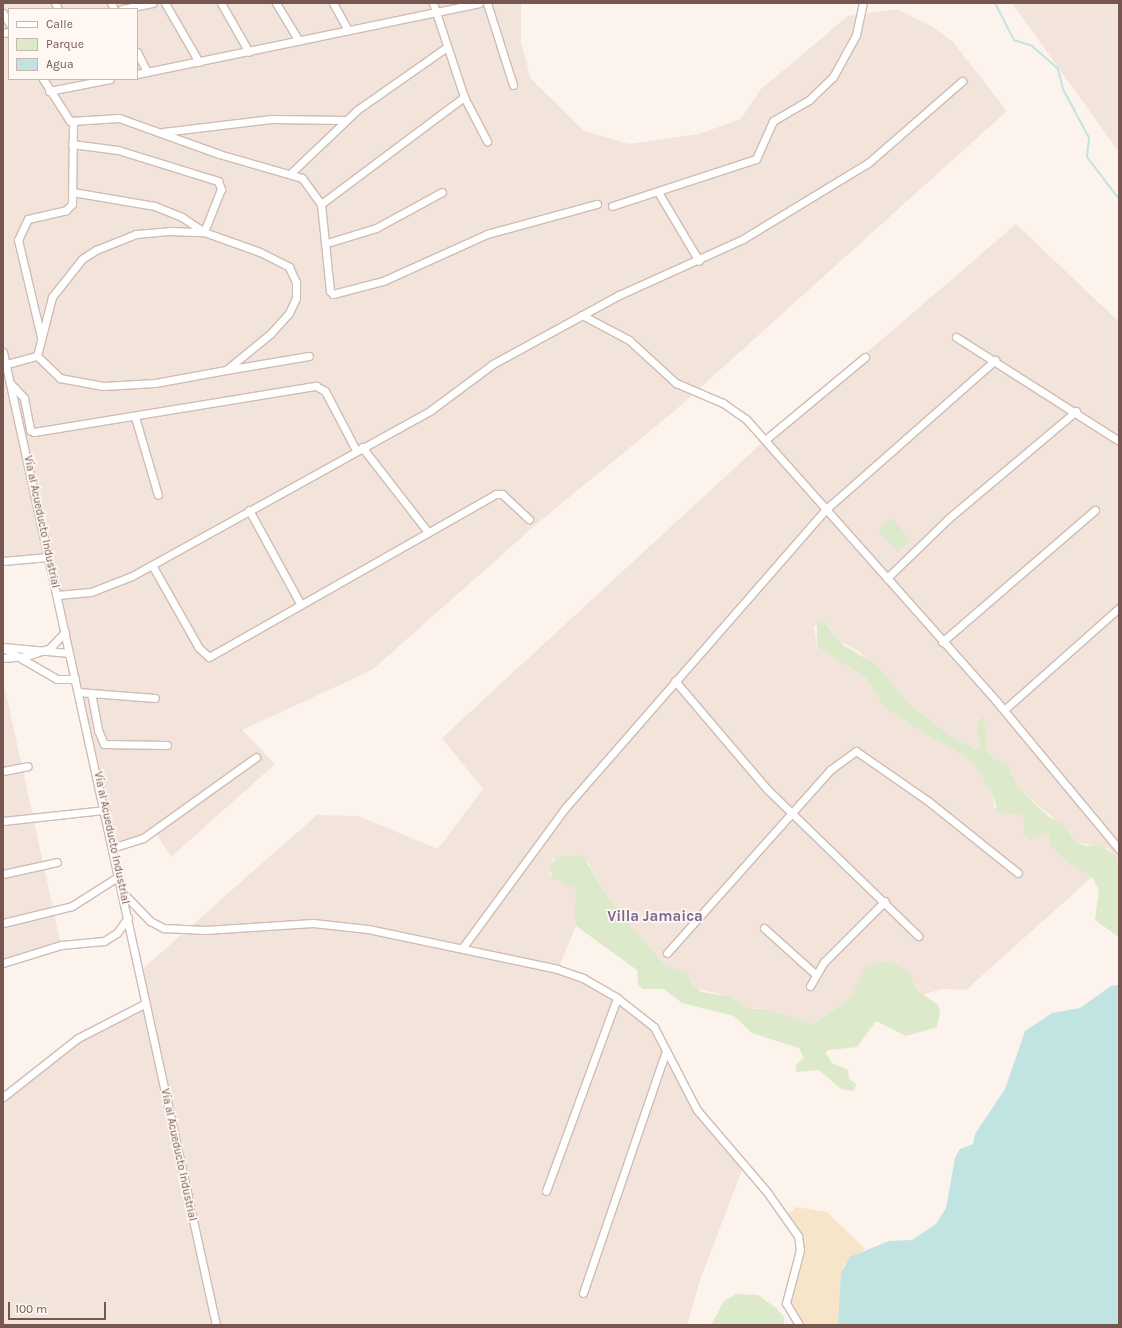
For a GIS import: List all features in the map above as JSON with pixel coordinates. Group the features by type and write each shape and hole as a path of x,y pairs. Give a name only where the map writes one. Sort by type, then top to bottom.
{"street":[{"path":"127,8 152,3"},
{"path":"165,3 199,62"},
{"path":"221,3 249,52"},
{"path":"276,3 299,41"},
{"path":"333,3 348,30"},
{"path":"433,3 435,13 464,97 487,141"},
{"path":"138,74 249,52 479,3"},
{"path":"487,3 514,85"},
{"path":"612,206 756,159 776,118 809,100 833,77 856,35 863,3"},
{"path":"292,172 346,120 404,74 447,47"},
{"path":"138,54 147,72"},
{"path":"44,80 64,116 73,122 112,116 163,132 219,154 292,172 306,181 321,204 327,244 331,293 344,293 383,280 487,234 597,204"},
{"path":"50,90 98,80"},
{"path":"57,595 91,592 152,565 359,448 448,400 493,364 582,315 657,277 699,261 743,239 868,163 962,81"},
{"path":"321,204 464,97"},
{"path":"163,132 271,120 346,120"},
{"path":"41,339 27,289 18,240 28,219 70,207 72,192 73,122"},
{"path":"72,144 118,150 218,181 221,189 204,232"},
{"path":"72,192 155,206 182,217 204,232 260,252 289,267 296,282 296,298 289,313 270,334 226,370"},
{"path":"327,244 376,228 442,192"},
{"path":"658,192 699,261"},
{"path":"37,356 52,297 82,259 96,250 136,234 204,232"},
{"path":"582,315 630,340 680,386 737,411 765,440 825,510 1004,710 1119,849"},
{"path":"956,337 1076,411 1119,441"},
{"name":"Vía al Acueducto Industrial","path":"3,352 4,364 11,384 69,653 105,810 216,1325"},
{"path":"37,356 60,378 103,386 155,383 309,356"},
{"path":"4,364 37,356"},
{"path":"765,440 865,357"},
{"path":"463,947 566,807 825,510 995,360"},
{"path":"11,384 24,398 32,432 136,417 316,386 325,391 359,448 428,532"},
{"path":"887,578 948,518 1076,411"},
{"path":"136,417 158,495"},
{"path":"152,565 206,657 301,605 496,494 502,494 529,518"},
{"path":"249,510 301,605"},
{"path":"942,642 1095,510"},
{"path":"3,562 48,557"},
{"path":"1004,710 1119,608"},
{"path":"3,658 12,655 27,656 41,651 55,644 65,632"},
{"path":"3,647 69,653"},
{"path":"3,647 12,655 57,679 75,680"},
{"path":"675,681 756,777 918,936"},
{"path":"78,692 155,698"},
{"path":"91,693 98,730 104,744 166,745"},
{"path":"667,953 843,758 859,751 1018,873"},
{"path":"112,848 143,838 256,757"},
{"path":"3,771 28,766"},
{"path":"3,821 105,810"},
{"path":"3,874 57,862"},
{"path":"3,923 72,906 118,876"},
{"path":"122,891 150,921 164,928 205,930 313,923 463,947 571,973 617,998 648,1020 666,1050 697,1110 768,1192 798,1236 800,1250 786,1303 799,1325"},
{"path":"810,986 815,974 884,901"},
{"path":"3,963 61,945 104,941 117,933 128,917"},
{"path":"764,928 815,974"},
{"path":"546,1191 617,998"},
{"path":"3,1097 78,1038 146,1003"},
{"path":"583,1293 666,1050"}],"shaded area":[{"path":"3,3 521,3 521,43 531,79 584,131 629,144 699,134 741,119 761,89 848,16 897,9 931,26 953,42 1007,111 671,414 539,522 372,670 242,730 275,764 171,857 154,830 112,848 48,557 3,561"},
{"path":"1013,3 1119,3 1119,152 1014,6"},
{"path":"1016,224 1119,322 1119,862 1109,849 1076,842 1069,831 1019,789 1007,763 995,760 987,751 984,713 976,728 981,749 975,749 948,734 909,704 859,651 840,641 829,626 814,626 817,647 866,678 884,707 926,735 969,758 993,795 994,807 1019,814 1025,821 1023,829 1048,833 1050,845 1065,861 1092,877 966,990 942,989 921,995 909,974 862,978 850,998 814,1024 760,1008 751,1009 728,996 695,988 690,977 666,966 631,926 608,897 588,863 576,855 553,859 549,874 558,882 574,885 579,893 574,913 576,926 558,969 648,1020 689,1096 744,1165 700,1280 687,1325 3,1325 3,1097 78,1038 144,1003 138,973 317,815 358,816 438,849 483,789 442,738 765,440"},
{"path":"3,680 61,945 3,963"}],"green space":[{"path":"891,518 911,540 898,552 878,530"},
{"path":"817,620 824,621 843,645 877,665 909,704 948,734 975,749 981,748 976,728 984,713 987,751 995,760 1007,763 1019,789 1049,817 1063,823 1076,842 1086,846 1100,845 1116,856 1119,862 1119,937 1095,920 1099,890 1092,877 1065,861 1050,845 1048,833 1030,840 1023,834 1025,821 1019,814 998,812 993,795 969,758 926,735 884,707 866,678 817,647"},
{"path":"582,855 608,897 631,926 666,966 687,973 693,985 701,992 728,996 751,1009 765,1009 814,1024 850,998 865,968 878,962 892,963 907,970 918,991 938,1005 940,1012 937,1027 906,1036 876,1021 857,1047 828,1050 826,1053 832,1063 848,1070 849,1079 856,1084 854,1091 841,1089 819,1070 796,1072 796,1065 804,1058 799,1048 752,1033 734,1016 682,1003 664,989 643,989 638,984 637,970 576,926 574,913 577,889 553,879 549,867 557,857"},
{"path":"736,1294 758,1295 776,1308 784,1317 784,1325 711,1325 724,1301"}],"sand":[{"path":"796,1207 827,1212 865,1249 844,1265 838,1325 799,1325 786,1303 800,1242 785,1217"}],"water":[{"path":"1119,985 1119,1325 838,1325 841,1273 850,1257 889,1241 912,1240 936,1224 946,1208 955,1158 960,1149 973,1144 975,1134 1005,1089 1025,1031 1052,1013 1080,1008 1111,986"}],"waterway":[{"path":"995,3 1014,40 1032,46 1058,69 1063,89 1089,138 1087,157 1119,199"}],"district":[{"name":"Villa Jamaica","path":"655,917"}]}
